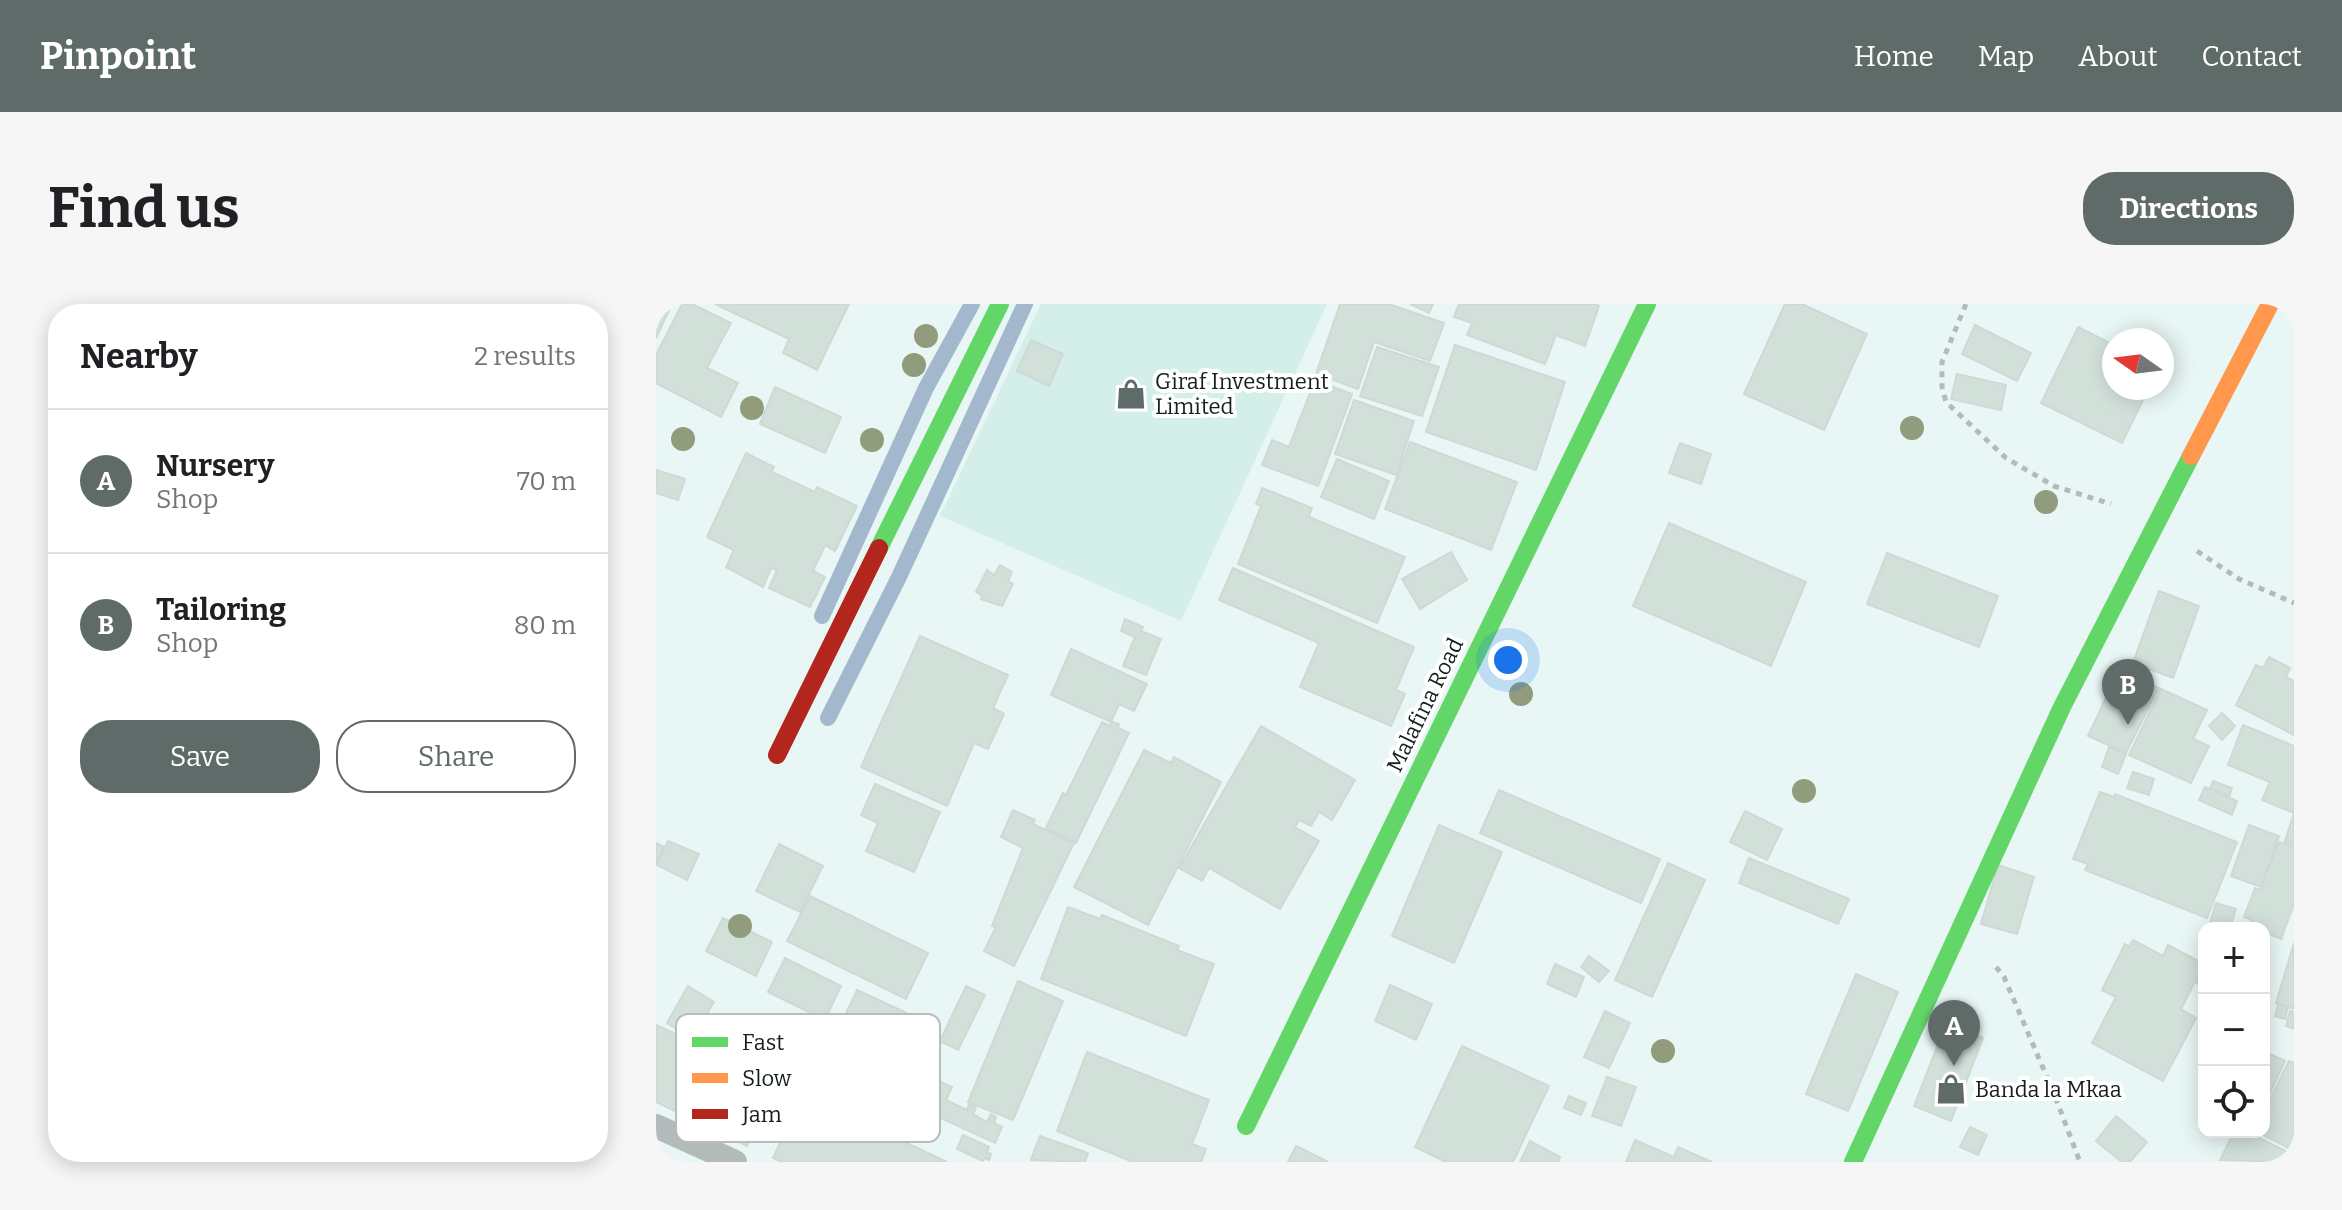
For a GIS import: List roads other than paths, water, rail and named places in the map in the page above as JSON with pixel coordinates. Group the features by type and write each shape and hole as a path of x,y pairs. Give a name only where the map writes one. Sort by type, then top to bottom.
{"street":[{"path":"777,755 1000,304"},
{"name":"Malafina Road","path":"1246,1126 1647,304"},
{"path":"1853,1162 2062,707 2270,304"}],"lane":[{"path":"656,1126 676,1135"},
{"path":"691,1142 735,1162"}],"waterway":[{"path":"822,616 926,388 972,304"},
{"path":"828,718 899,577 1025,304"}],"place":[{"name":"Giraf Investment Limited","path":"1131,394"},
{"name":"Tailoring","path":"2128,725"},
{"name":"Nursery","path":"1954,1066"},
{"name":"Banda la Mkaa","path":"1951,1089"}]}
